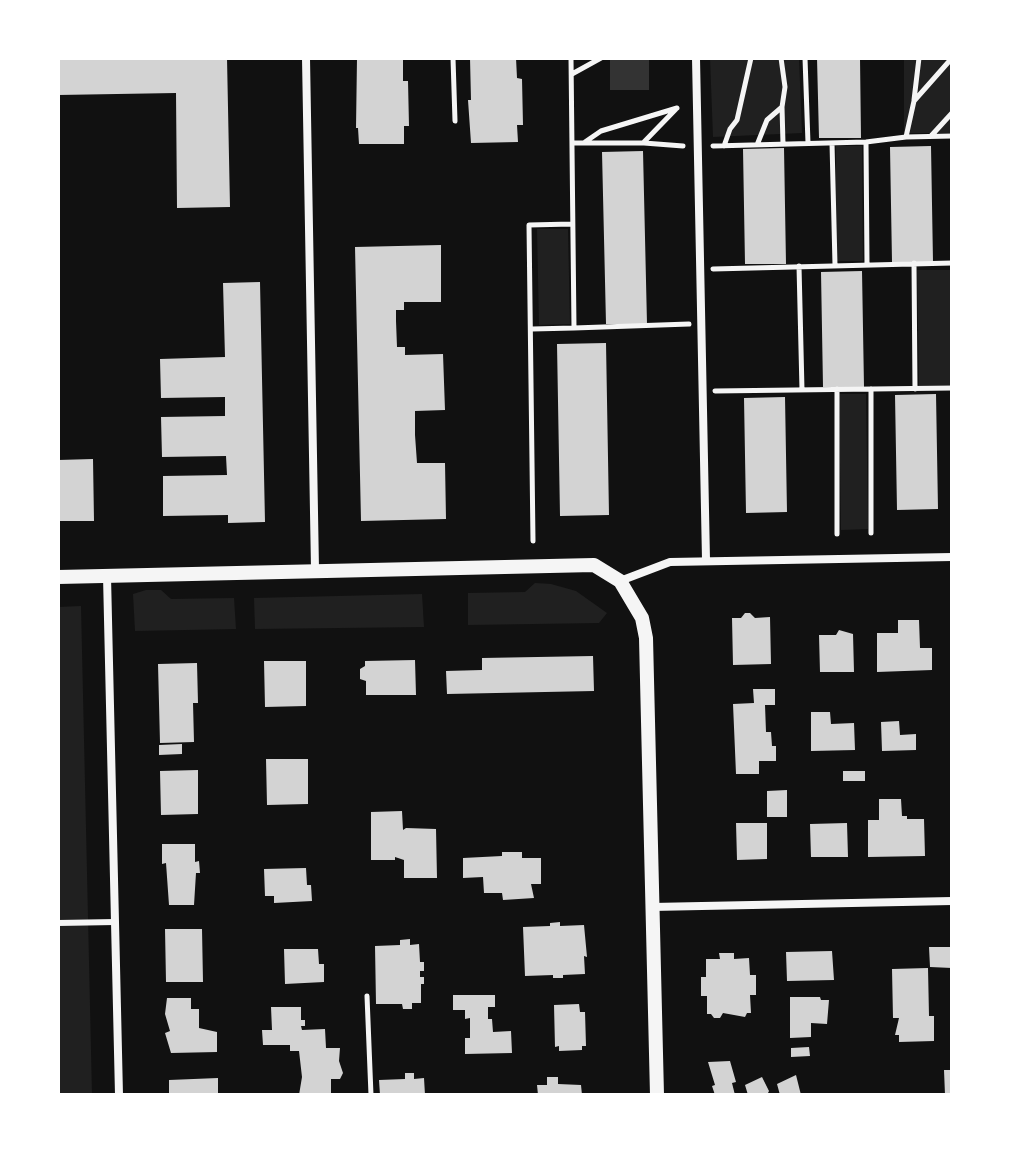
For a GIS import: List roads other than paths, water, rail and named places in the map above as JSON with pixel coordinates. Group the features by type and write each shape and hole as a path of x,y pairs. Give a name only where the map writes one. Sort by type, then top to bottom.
{"street":[{"path":"306,58 315,569"},
{"path":"696,58 706,560"},
{"path":"620,581 670,562 952,557"},
{"path":"58,577 594,565 620,581 642,618 646,638 657,1095"},
{"path":"107,576 119,1095"},
{"path":"652,907 952,901"}],"lane":[{"path":"58,923 115,922"}]}
